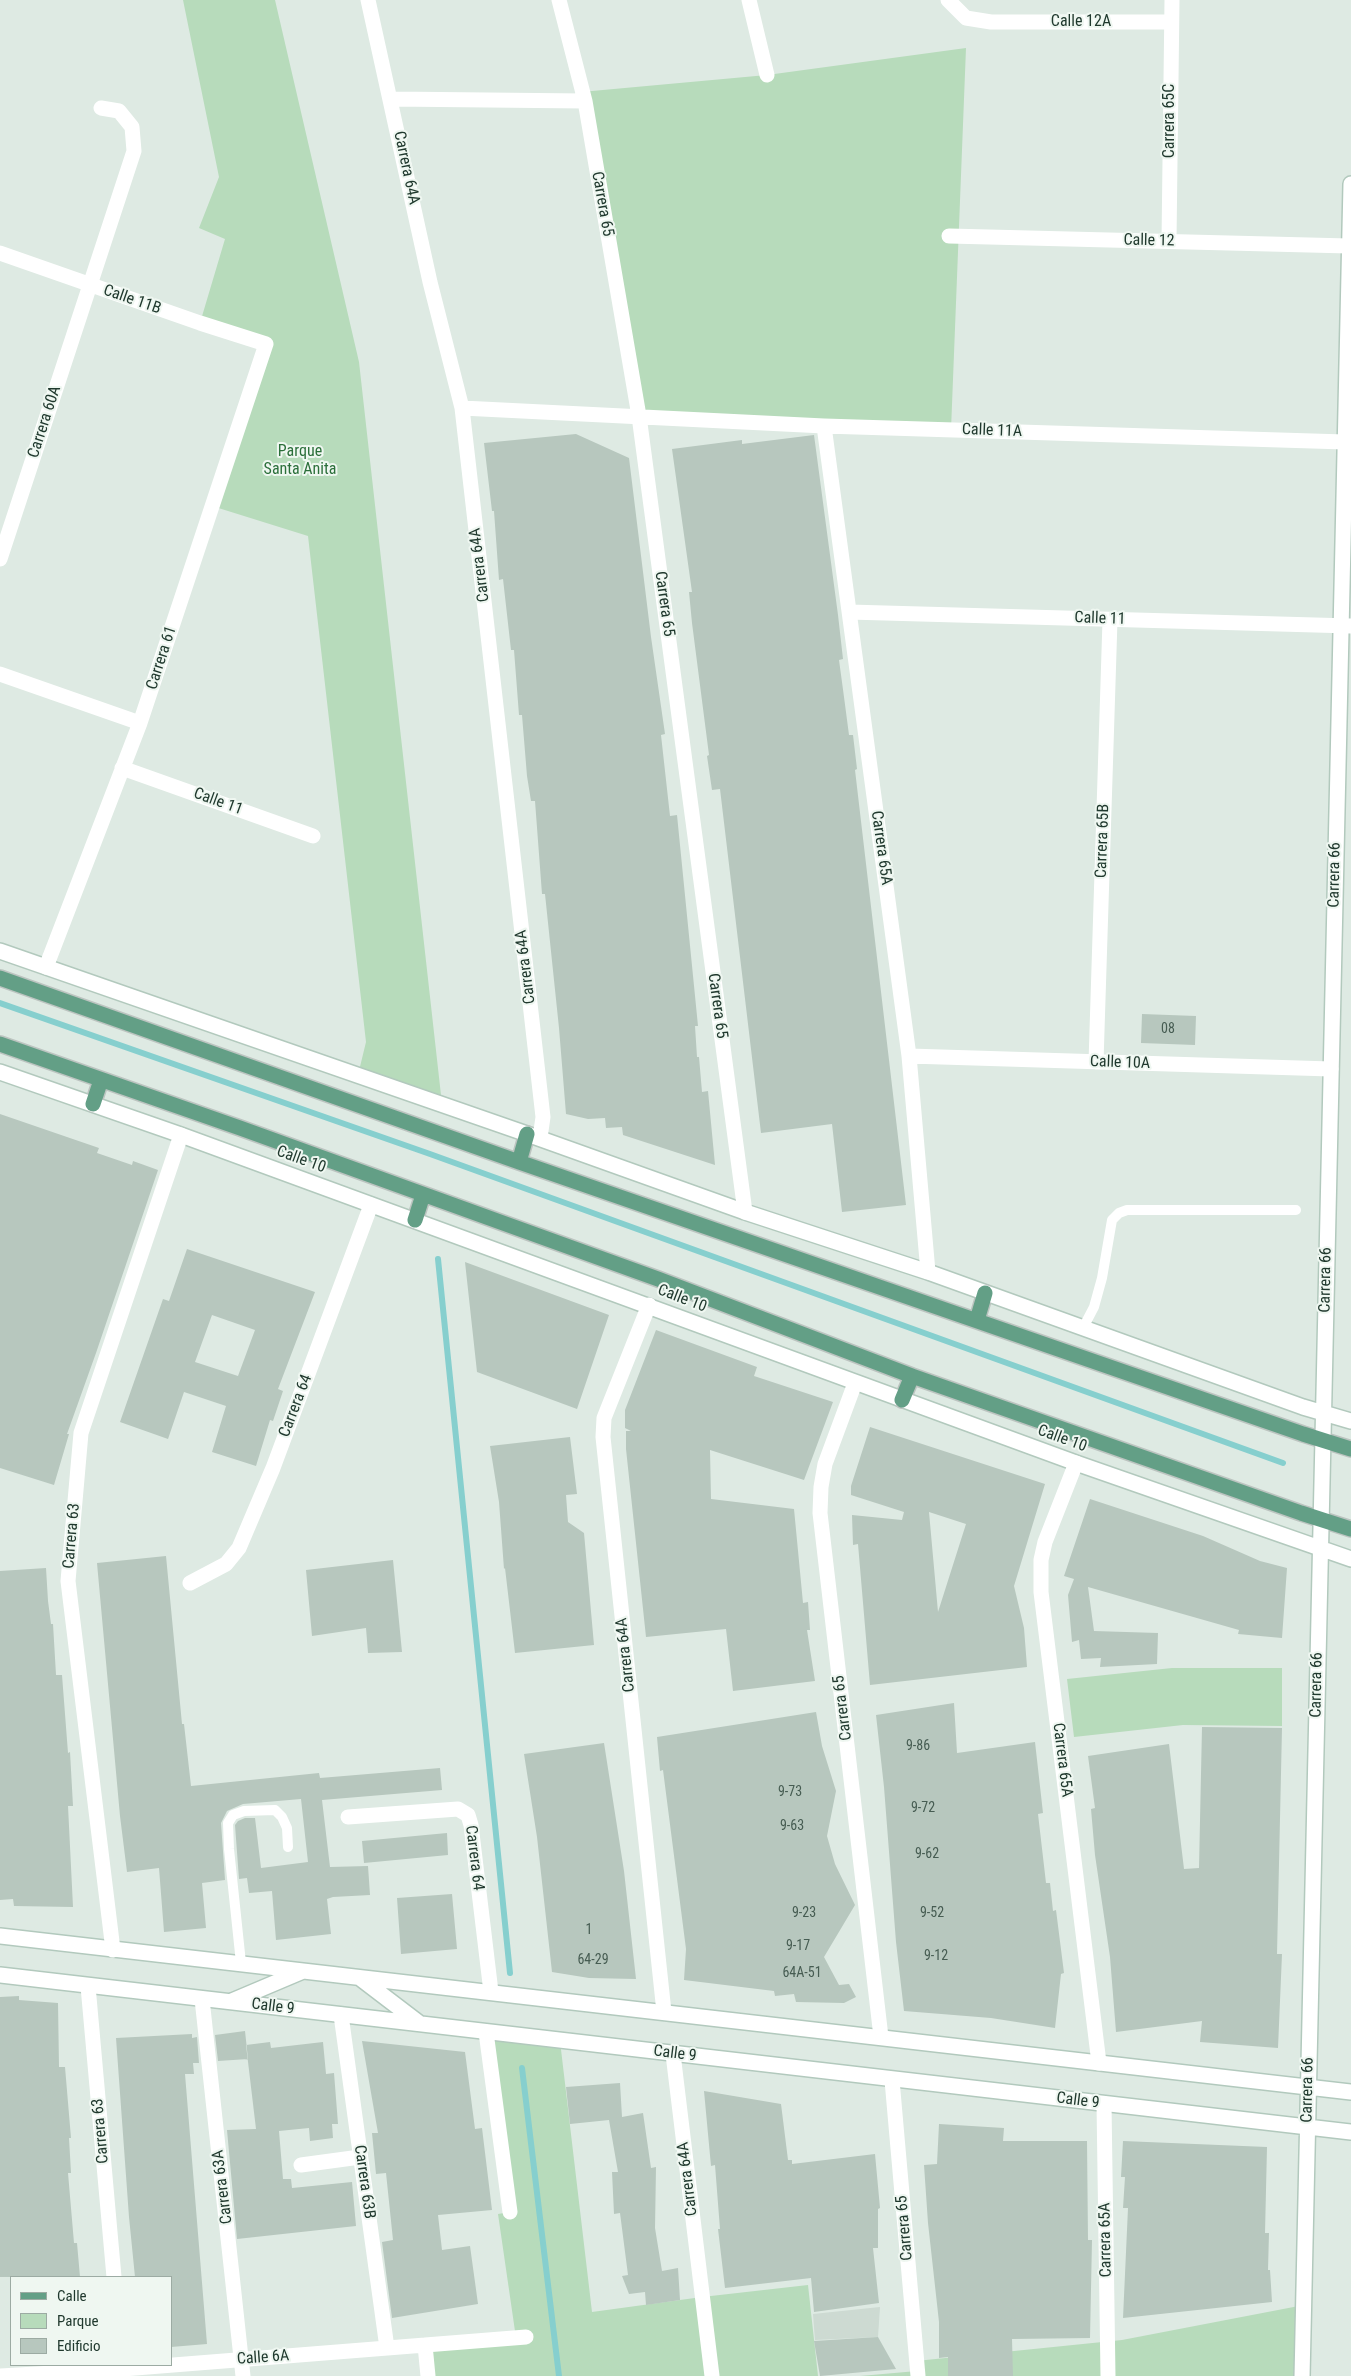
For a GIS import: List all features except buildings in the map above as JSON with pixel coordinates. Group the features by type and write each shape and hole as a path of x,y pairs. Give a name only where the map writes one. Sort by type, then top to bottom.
{"main road":[{"path":"0,978 519,1162 1323,1441 1351,1449"},
{"name":"Calle 10","path":"0,1044 240,1128 658,1279 912,1376 1351,1529"},
{"path":"93,1104 101,1080"},
{"path":"519,1162 533,1136"},
{"path":"414,1220 423,1195"},
{"path":"976,1320 985,1293"},
{"path":"902,1400 912,1376"}],"street":[{"name":"Carrera 64A","path":"368,0 430,282 462,408 544,1117 533,1136"},
{"name":"Carrera 65","path":"559,0 585,101 638,416 745,1212"},
{"path":"749,0 767,75"},
{"name":"Calle 12A","path":"948,0 966,18 991,22 1171,22"},
{"name":"Carrera 65C","path":"1169,241 1172,0"},
{"path":"391,99 585,101"},
{"name":"Carrera 60A","path":"0,559 134,152 132,127 119,111 101,108"},
{"name":"Carrera 66","path":"1302,2376 1331,1069 1346,626 1345,442 1351,184"},
{"name":"Calle 12","path":"949,236 1349,246"},
{"name":"Calle 11B","path":"0,253 91,286 266,344"},
{"name":"Carrera 61","path":"46,967 140,723 266,344"},
{"name":"Calle 11A","path":"462,408 824,426 1345,442"},
{"name":"Carrera 65A","path":"824,426 909,1056 928,1272"},
{"name":"Calle 11","path":"849,612 1346,626"},
{"name":"Carrera 65B","path":"1096,1062 1110,620"},
{"path":"0,674 140,723"},
{"name":"Calle 11","path":"122,768 313,836"},
{"path":"0,950 745,1212 928,1272 1351,1421"},
{"name":"Calle 10A","path":"909,1056 1331,1069"},
{"name":"Calle 10","path":"0,1072 181,1135 649,1305 855,1384 1351,1559"},
{"name":"Carrera 63","path":"113,1950 68,1581 81,1433 181,1135"},
{"name":"Carrera 64","path":"190,1583 226,1564 239,1548 273,1468 371,1205"},
{"name":"Carrera 64A","path":"649,1305 604,1418 603,1437 664,2012"},
{"name":"Carrera 65","path":"855,1384 825,1464 821,1487 820,1513 881,2037"},
{"name":"Carrera 65A","path":"1076,1463 1045,1542 1041,1560 1041,1592 1100,2063"},
{"name":"Carrera 64","path":"348,1817 458,1809 468,1816 471,1825 490,1992"},
{"path":"0,1936 1351,2092"},
{"path":"231,2002 304,1970"},
{"name":"Calle 9","path":"0,1975 1351,2132"},
{"path":"359,1977 420,2024"},
{"name":"Carrera 63","path":"88,1986 114,2276"},
{"name":"Carrera 63A","path":"202,1999 243,2376"},
{"name":"Carrera 63B","path":"341,2015 387,2348"},
{"path":"486,2032 510,2212"},
{"name":"Carrera 64A","path":"673,2054 712,2376"},
{"name":"Carrera 65","path":"892,2080 918,2376"},
{"name":"Carrera 65A","path":"1104,2104 1108,2376"},
{"path":"300,2165 360,2157"},
{"name":"Calle 6A","path":"172,2364 526,2337"},
{"path":"425,2345 428,2376"},
{"name":"Calle 6A","path":"0,2376 140,2366"}],"lane":[{"path":"1083,1328 1094,1307 1100,1285 1112,1220 1119,1213 1127,1210 1296,1210"},
{"path":"241,1963 228,1823 233,1815 244,1811 275,1810 282,1817 287,1828 288,1846"}],"shaded area":[{"path":"880,2307 878,2337 815,2340 813,2314"}],"green space":[{"name":"Parque Santa Anita","path":"183,0 275,0 359,362 442,1104 358,1075 366,1042 308,536 212,506 265,344 200,323 225,239 199,228 219,177"},
{"path":"966,48 951,430 639,416 581,92 767,75"},
{"path":"1172,1668 1282,1668 1282,1726 1183,1725 1074,1737 1067,1679"},
{"path":"486,2032 560,2041 592,2312 808,2285 818,2376 428,2376 425,2345 516,2338 498,2214 510,2212"},
{"path":"1304,2305 1302,2376 860,2376 917,2371 916,2361 1122,2340"}],"waterway":[{"path":"0,1003 430,1154 1283,1463"},
{"path":"438,1259 510,1973"},
{"path":"522,2068 559,2376"}]}
